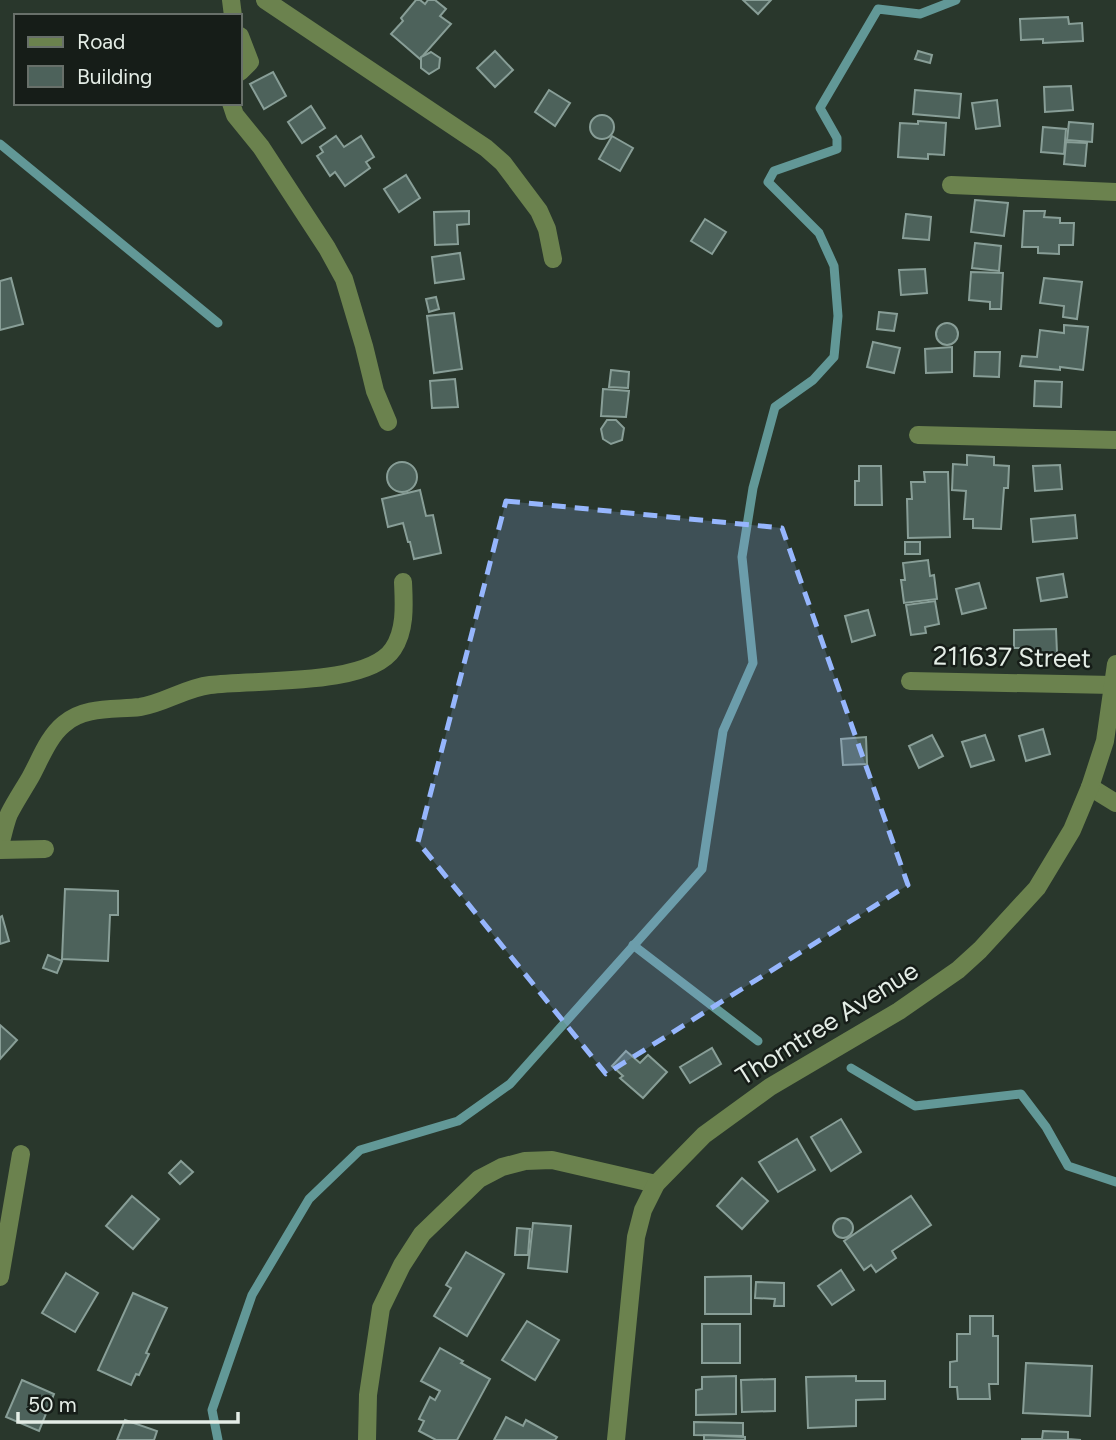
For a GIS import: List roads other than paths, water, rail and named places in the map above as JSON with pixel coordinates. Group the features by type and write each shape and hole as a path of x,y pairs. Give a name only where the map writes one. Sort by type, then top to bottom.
{"street":[{"path":"265,0 486,148 503,163 539,211 547,229 553,259"},
{"path":"242,41 250,62 242,70"},
{"path":"232,105 235,115 261,147 327,247 344,279 374,391 388,422"},
{"path":"951,185 1116,192"},
{"path":"918,435 1116,440"},
{"path":"0,845 9,814 50,742 63,724 75,716 94,710 127,709 147,705 207,685 246,681 308,681 371,666 386,658 399,636 404,612 403,582"},
{"name":"Thorntree Avenue","path":"616,1440 636,1237 643,1210 656,1184 704,1135 748,1103 899,1011 958,970 1037,888 1072,830 1090,787 1105,741 1116,664"},
{"name":"211637 Street","path":"910,681 1113,685"},
{"path":"1090,787 1116,803"},
{"path":"0,850 45,849"},
{"path":"0,1277 21,1154"},
{"path":"367,1440 368,1395 382,1308 402,1265 422,1234 480,1179 502,1167 525,1161 552,1160 656,1184"}],"waterway":[{"path":"218,1440 212,1410 252,1295 309,1199 360,1150 458,1121 510,1084 702,869 723,731 753,663 742,557 753,488 775,407 813,380 834,357 838,316 834,266 819,233 768,182 774,171 837,149 837,138 820,108 878,9 920,14 956,0"},
{"path":"0,144 218,323"},
{"path":"633,945 758,1041"},
{"path":"851,1068 915,1106 1021,1094 1046,1127 1068,1166 1116,1182"}]}
